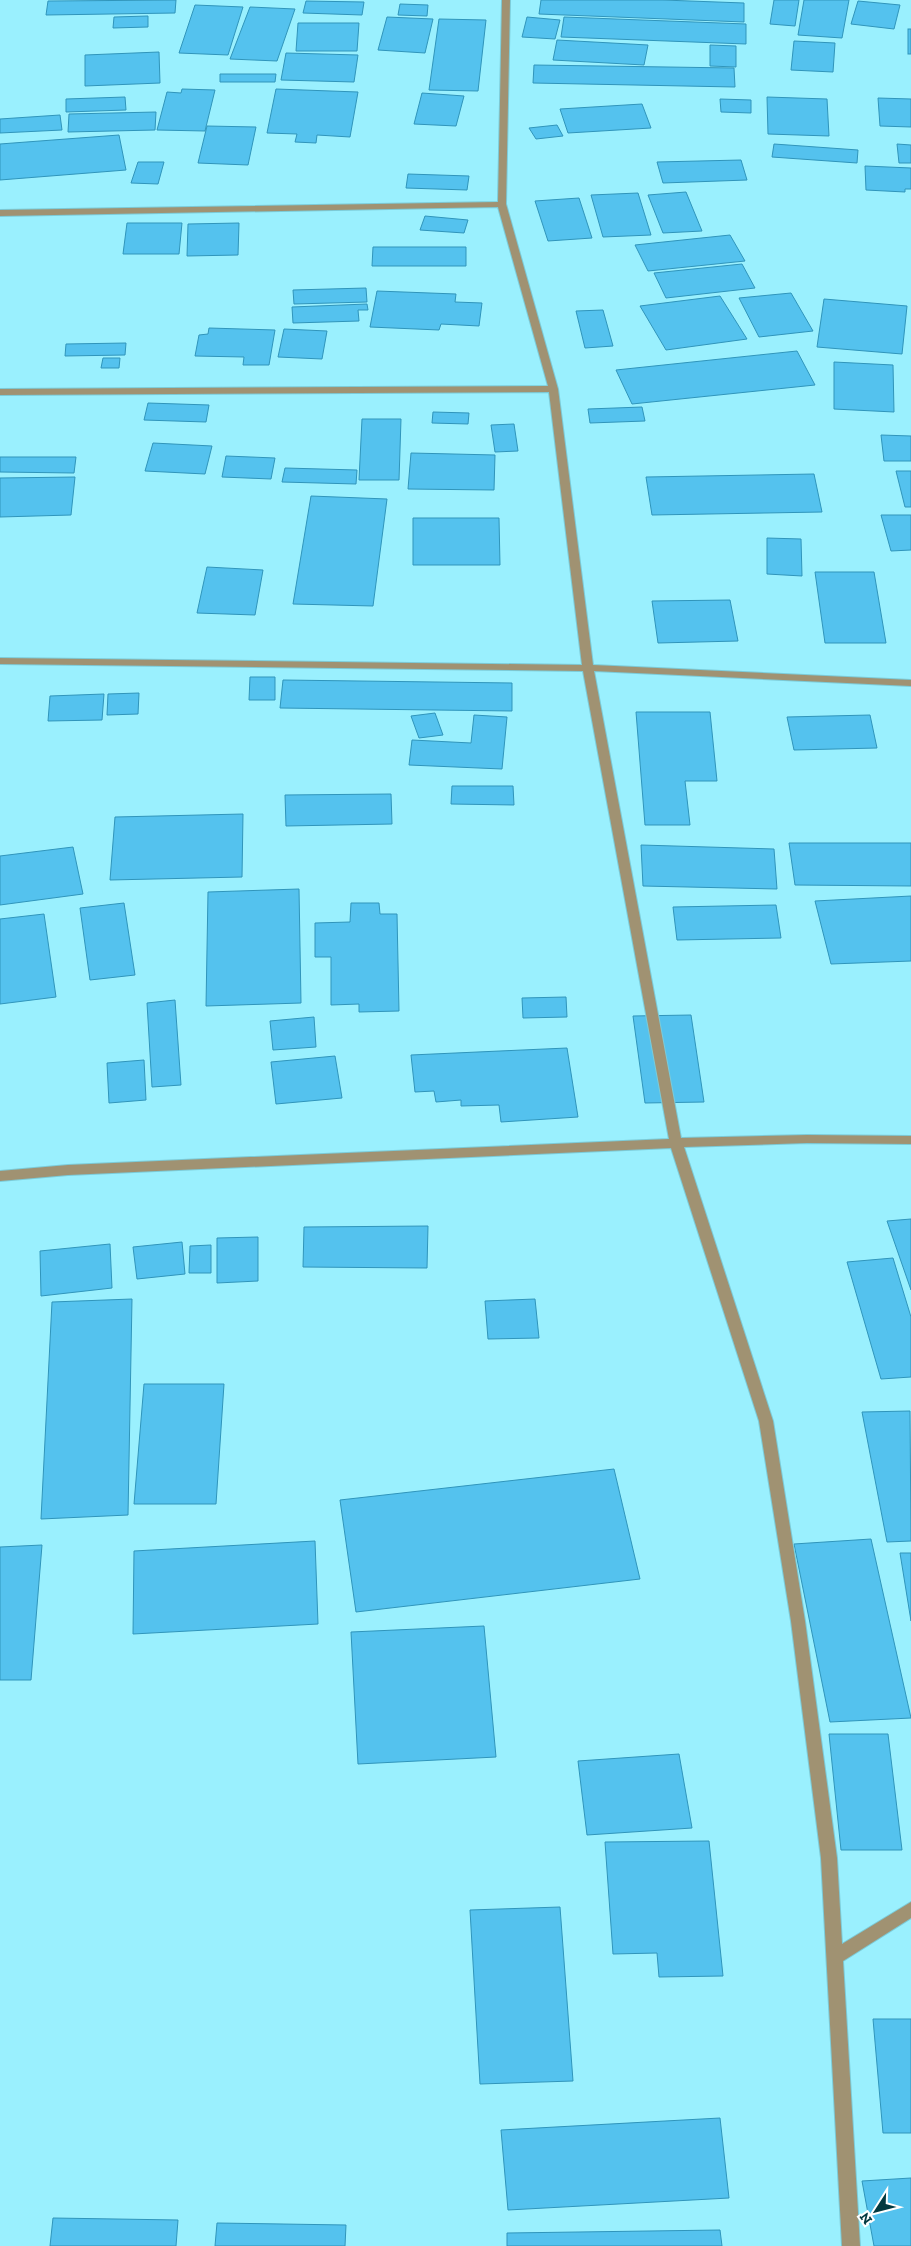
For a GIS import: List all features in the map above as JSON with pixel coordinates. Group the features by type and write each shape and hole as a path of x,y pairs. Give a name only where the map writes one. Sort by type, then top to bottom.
{"street":[{"path":"506,0 502,204 553,389 588,668 676,1143 766,1421 798,1621 829,1858 851,2246"},
{"path":"0,213 502,204"},
{"path":"0,392 553,389"},
{"path":"0,661 588,668 911,683"},
{"path":"0,1176 68,1170 676,1143 807,1139 911,1140"},
{"path":"834,1958 911,1909"}],"building":[{"path":"176,0 175,13 46,15 48,1"},
{"path":"541,0 663,0 744,3 744,22 539,14"},
{"path":"774,0 799,0 795,26 770,24"},
{"path":"804,0 849,0 842,38 798,35"},
{"path":"306,1 364,2 362,15 303,13"},
{"path":"858,1 900,5 894,29 851,24"},
{"path":"400,4 428,5 427,16 398,15"},
{"path":"195,5 243,7 228,55 179,53"},
{"path":"250,7 295,9 277,61 230,59"},
{"path":"148,16 148,27 113,28 114,17"},
{"path":"387,17 433,19 425,53 378,50"},
{"path":"527,17 560,20 555,39 522,37"},
{"path":"564,17 746,24 746,44 561,37"},
{"path":"439,19 486,20 478,91 429,90"},
{"path":"298,23 359,23 357,51 296,51"},
{"path":"908,29 911,29 911,54 908,54"},
{"path":"557,40 648,45 644,65 553,60"},
{"path":"794,41 835,43 833,72 791,70"},
{"path":"710,45 736,46 736,67 710,66"},
{"path":"159,52 160,83 85,86 85,55"},
{"path":"286,53 358,55 354,82 281,80"},
{"path":"534,65 734,68 735,87 533,83"},
{"path":"220,74 276,74 275,82 220,82"},
{"path":"182,89 215,90 205,131 157,130 167,92 181,93"},
{"path":"276,89 358,92 350,137 317,135 316,143 295,142 297,134 267,133"},
{"path":"422,93 464,96 456,126 414,124"},
{"path":"125,97 126,110 66,112 66,99"},
{"path":"767,97 827,99 829,136 768,134"},
{"path":"878,98 911,99 911,127 880,126"},
{"path":"720,99 751,100 751,113 721,112"},
{"path":"642,104 651,128 568,133 560,109"},
{"path":"156,112 155,130 68,132 69,114"},
{"path":"60,115 62,130 0,133 0,119"},
{"path":"557,125 563,136 536,139 529,128"},
{"path":"207,126 256,127 248,165 198,163"},
{"path":"119,135 126,170 0,180 0,144"},
{"path":"774,144 858,150 857,163 772,157"},
{"path":"897,144 911,145 911,163 899,163"},
{"path":"741,160 747,180 663,183 657,162"},
{"path":"138,162 164,162 158,184 131,183"},
{"path":"865,166 911,168 911,189 905,189 905,192 866,190"},
{"path":"408,174 469,176 467,190 406,188"},
{"path":"686,192 702,231 663,233 648,195"},
{"path":"638,193 651,235 603,237 591,195"},
{"path":"579,198 592,238 548,241 535,201"},
{"path":"425,216 468,220 464,233 420,230"},
{"path":"127,223 182,223 179,254 123,254"},
{"path":"239,223 238,255 187,256 188,224"},
{"path":"730,235 745,261 648,271 635,245"},
{"path":"373,247 466,247 466,266 372,266"},
{"path":"742,264 755,288 666,298 654,273"},
{"path":"366,288 367,302 294,304 293,290"},
{"path":"377,291 456,294 455,302 482,303 479,326 441,324 439,330 370,327"},
{"path":"791,293 813,331 759,337 739,298"},
{"path":"720,296 747,339 666,350 640,306"},
{"path":"824,299 907,306 902,354 817,347"},
{"path":"367,304 368,310 358,310 359,321 293,323 292,307"},
{"path":"603,310 613,346 585,348 576,311"},
{"path":"209,328 275,330 269,365 243,365 244,357 195,356 199,335 208,334"},
{"path":"284,329 327,331 322,359 278,357"},
{"path":"126,343 125,355 65,356 66,344"},
{"path":"797,351 815,385 632,404 616,370"},
{"path":"103,358 120,358 119,368 101,368"},
{"path":"834,362 893,365 894,412 834,409"},
{"path":"148,403 209,405 206,422 144,420"},
{"path":"642,407 645,421 590,423 588,409"},
{"path":"433,412 469,413 468,424 432,423"},
{"path":"362,419 401,419 399,480 359,480"},
{"path":"514,424 518,451 495,452 491,425"},
{"path":"881,435 911,436 911,461 884,461"},
{"path":"153,443 212,446 205,474 145,471"},
{"path":"411,453 495,455 494,490 408,489"},
{"path":"226,456 275,458 271,479 222,477"},
{"path":"0,457 76,457 74,473 0,472"},
{"path":"285,468 357,470 356,484 282,482"},
{"path":"896,471 911,471 911,507 905,507"},
{"path":"814,474 822,512 652,515 646,477"},
{"path":"75,477 71,515 0,517 0,478"},
{"path":"311,496 387,499 373,606 293,604"},
{"path":"881,515 911,515 911,550 891,551"},
{"path":"413,518 499,518 500,565 413,565"},
{"path":"767,538 801,539 802,576 767,574"},
{"path":"207,567 263,570 255,615 197,613"},
{"path":"815,572 874,572 886,643 825,643"},
{"path":"730,600 738,641 658,643 652,601"},
{"path":"250,677 275,677 275,700 249,700"},
{"path":"283,680 512,683 512,711 280,708"},
{"path":"139,693 138,714 107,715 108,694"},
{"path":"104,694 102,720 48,721 50,696"},
{"path":"636,712 710,712 717,781 685,781 690,825 645,825"},
{"path":"435,713 443,735 419,738 411,716"},
{"path":"474,715 507,717 502,769 409,765 412,740 471,743"},
{"path":"870,715 877,748 794,750 787,717"},
{"path":"452,786 513,786 514,805 451,804"},
{"path":"391,794 392,824 286,826 285,795"},
{"path":"243,814 242,877 110,880 115,817"},
{"path":"789,843 911,843 911,886 795,885"},
{"path":"641,845 774,849 777,889 643,886"},
{"path":"73,847 83,894 0,905 0,856"},
{"path":"299,889 301,1003 206,1006 208,892"},
{"path":"911,896 911,961 831,964 815,901"},
{"path":"124,903 135,975 90,980 80,908"},
{"path":"351,903 379,903 380,914 397,914 399,1011 359,1012 359,1004 331,1005 331,957 315,957 315,923 350,922"},
{"path":"776,905 781,938 677,940 673,907"},
{"path":"44,914 56,997 0,1004 0,919"},
{"path":"566,997 567,1017 523,1018 522,998"},
{"path":"175,1000 181,1085 152,1087 147,1003"},
{"path":"691,1015 704,1102 645,1103 633,1016"},
{"path":"314,1017 316,1047 273,1050 270,1021"},
{"path":"567,1048 578,1117 501,1122 499,1105 461,1106 461,1100 436,1102 434,1091 415,1092 411,1055"},
{"path":"335,1056 342,1098 276,1104 271,1062"},
{"path":"144,1060 146,1100 109,1103 107,1063"},
{"path":"911,1219 911,1290 887,1221"},
{"path":"428,1226 427,1268 303,1267 304,1227"},
{"path":"258,1237 258,1281 217,1283 217,1238"},
{"path":"182,1242 185,1274 137,1279 133,1247"},
{"path":"110,1244 112,1288 41,1296 40,1251"},
{"path":"211,1245 211,1273 189,1273 190,1246"},
{"path":"893,1258 911,1317 911,1377 881,1379 847,1262"},
{"path":"132,1299 128,1515 41,1519 52,1302"},
{"path":"535,1299 539,1338 488,1339 485,1301"},
{"path":"144,1384 224,1384 216,1504 134,1504"},
{"path":"910,1411 911,1541 887,1542 862,1412"},
{"path":"614,1469 640,1579 356,1612 340,1500"},
{"path":"871,1539 911,1718 830,1722 794,1544"},
{"path":"315,1541 318,1624 133,1634 134,1551"},
{"path":"42,1545 31,1680 0,1680 0,1547"},
{"path":"900,1553 911,1553 911,1621"},
{"path":"484,1626 496,1757 358,1764 351,1632"},
{"path":"829,1734 888,1734 902,1850 841,1850"},
{"path":"679,1754 692,1828 587,1835 578,1761"},
{"path":"709,1841 723,1976 659,1977 657,1953 613,1954 605,1842"},
{"path":"560,1907 573,2081 480,2084 470,1910"},
{"path":"873,2019 911,2019 911,2133 883,2133"},
{"path":"720,2118 729,2198 508,2210 501,2130"},
{"path":"911,2178 911,2246 874,2246 862,2181"},
{"path":"53,2218 178,2220 176,2246 50,2246"},
{"path":"217,2223 346,2225 345,2246 215,2246"},
{"path":"720,2230 722,2246 507,2246 507,2233"}]}
